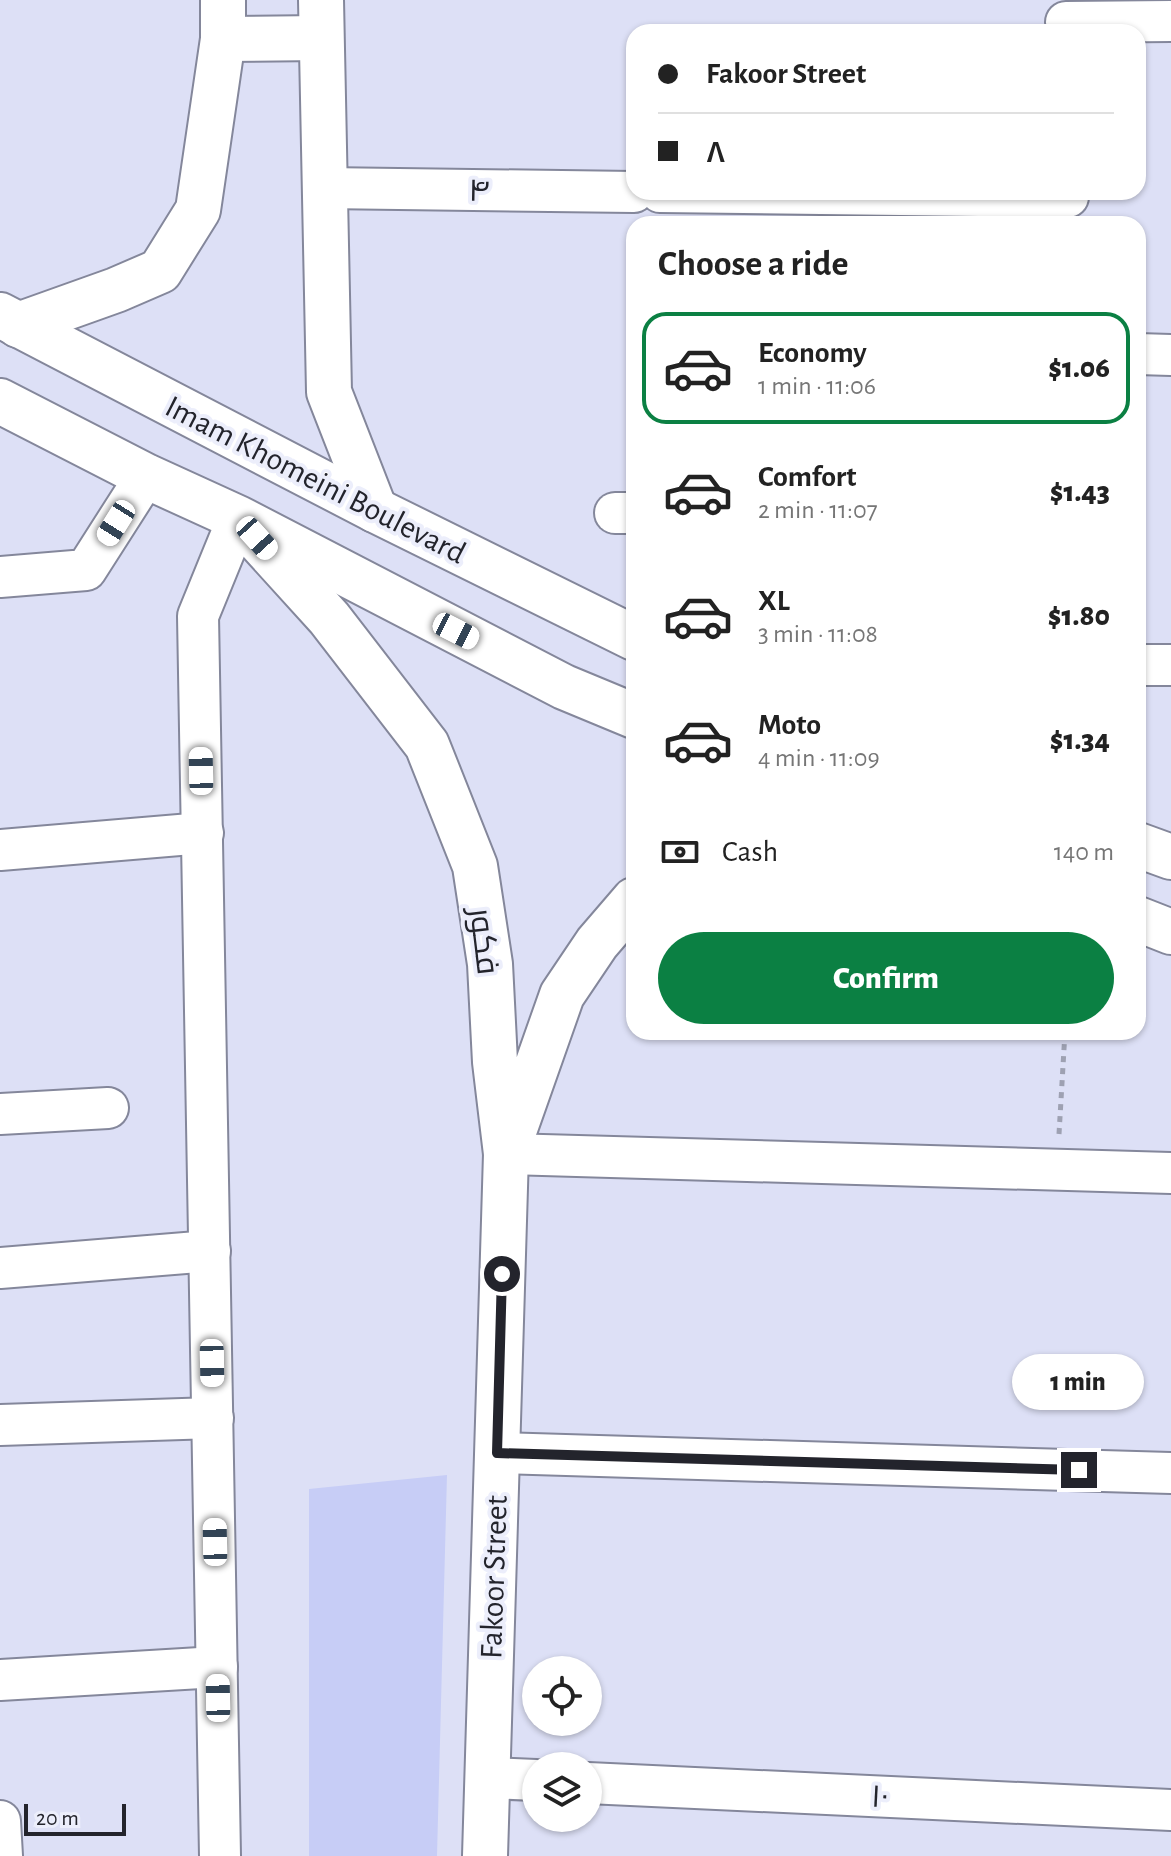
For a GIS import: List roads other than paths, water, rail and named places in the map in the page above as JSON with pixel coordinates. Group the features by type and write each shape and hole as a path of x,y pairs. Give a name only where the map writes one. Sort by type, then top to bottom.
{"street":[{"path":"1066,18 1171,21"},
{"path":"9,320 116,290 160,271 198,210 223,20 321,19 329,392 375,510"},
{"name":"۴","path":"324,188 626,192"},
{"path":"932,200 1068,204"},
{"name":"Imam Khomeini Boulevard","path":"9,320 375,510 626,634"},
{"path":"1146,354 1171,355"},
{"path":"0,401 146,476 238,518 564,687 626,713"},
{"path":"0,577 86,570 146,476"},
{"path":"220,1856 198,616 238,518"},
{"name":"فکور","path":"238,518 329,618 427,745 475,866 490,964 495,1062 506,1154"},
{"path":"1146,665 1171,665"},
{"path":"0,850 203,833"},
{"path":"626,909 597,943 562,995 506,1154 1171,1173"},
{"path":"1146,922 1171,932"},
{"path":"0,1114 108,1108"},
{"name":"Fakoor Street","path":"485,1856 506,1154"},
{"path":"0,1268 210,1251"},
{"path":"0,1425 213,1418"},
{"path":"497,1453 1171,1473"},
{"path":"0,1680 217,1667"},
{"path":"487,1778 522,1779"},
{"name":"۱۰","path":"602,1784 1171,1810"},
{"path":"0,1821 2,1856"}]}
